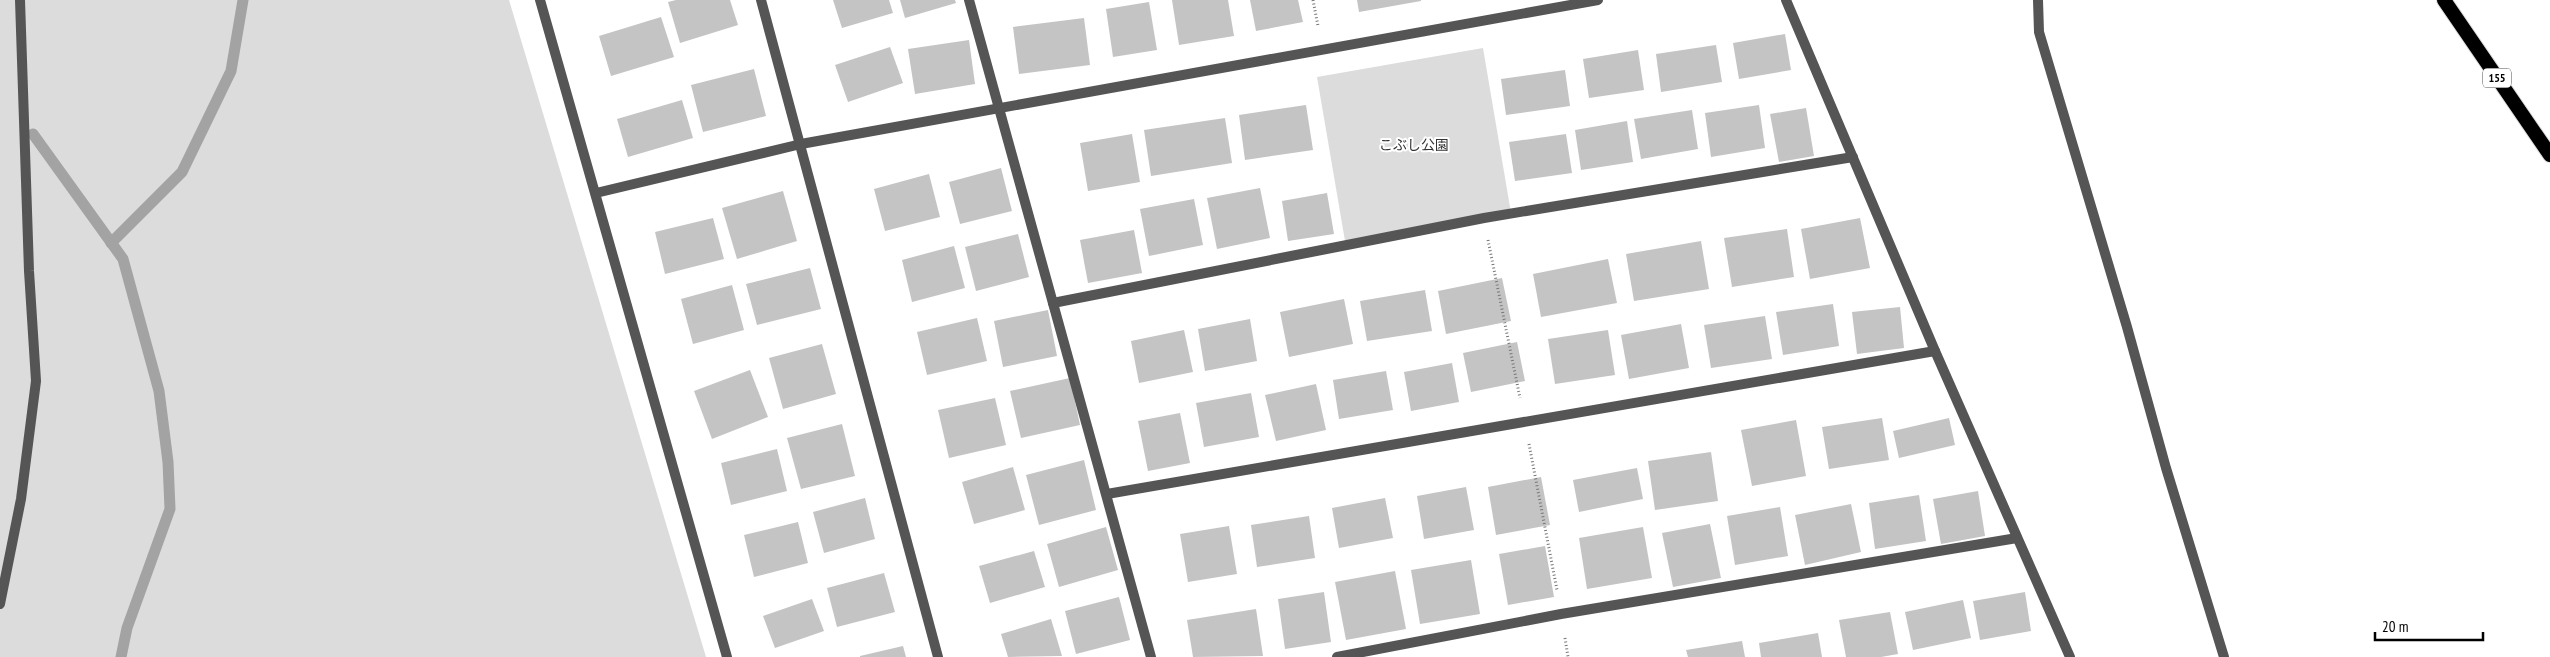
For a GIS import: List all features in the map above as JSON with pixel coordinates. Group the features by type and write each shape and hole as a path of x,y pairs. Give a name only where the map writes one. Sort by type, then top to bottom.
{"highway":[{"name":"155","path":"2444,0 2550,155"}],"street":[{"path":"0,604 21,499 36,382 29,271 20,0"},
{"path":"540,0 727,657"},
{"path":"761,0 938,657"},
{"path":"969,0 1151,657"},
{"path":"596,193 801,144 1598,0"},
{"path":"1786,0 1935,351 2070,657"},
{"path":"2038,0 2040,32 2127,327 2166,468 2224,657"},
{"path":"1053,303 1484,218 1853,157"},
{"path":"1107,494 1935,351"},
{"path":"1338,657 1561,614 2017,538"}],"green space":[{"path":"0,0 509,0 706,657 0,657"},
{"name":"こぶし公園","path":"1483,48 1511,213 1345,241 1317,77"}],"building":[{"path":"676,0 730,0 738,25 680,43 668,2"},
{"path":"833,0 889,0 893,13 842,28"},
{"path":"900,0 955,0 956,3 905,18"},
{"path":"1172,0 1228,0 1234,36 1179,45"},
{"path":"1250,0 1298,0 1303,22 1256,31"},
{"path":"1357,0 1421,0 1421,1 1359,12"},
{"path":"1149,2 1157,50 1113,57 1106,9"},
{"path":"661,17 674,57 611,76 599,36"},
{"path":"1084,18 1090,65 1019,74 1013,27"},
{"path":"1785,34 1791,70 1739,79 1733,43"},
{"path":"969,40 975,84 915,94 908,49"},
{"path":"1716,45 1722,82 1661,92 1656,54"},
{"path":"890,47 903,83 848,102 835,65"},
{"path":"1638,50 1644,90 1589,98 1583,59"},
{"path":"754,69 766,116 703,132 691,85"},
{"path":"1565,70 1570,106 1506,115 1501,79"},
{"path":"682,100 693,138 628,157 617,119"},
{"path":"1306,105 1313,150 1245,160 1239,115"},
{"path":"1759,105 1765,148 1711,157 1705,113"},
{"path":"1806,108 1814,156 1779,162 1770,114"},
{"path":"1692,110 1698,149 1641,159 1634,119"},
{"path":"1225,118 1232,163 1151,176 1144,130"},
{"path":"1627,121 1633,162 1581,170 1575,130"},
{"path":"1132,134 1140,182 1088,191 1080,143"},
{"path":"1566,134 1572,173 1515,181 1509,142"},
{"path":"1001,168 1012,211 960,224 949,182"},
{"path":"929,174 940,217 885,231 874,189"},
{"path":"1260,188 1270,238 1217,249 1207,198"},
{"path":"783,191 797,241 737,259 722,208"},
{"path":"1327,193 1334,234 1288,241 1282,201"},
{"path":"1194,199 1203,245 1149,256 1140,209"},
{"path":"713,218 724,259 665,274 655,232"},
{"path":"1860,218 1870,268 1810,279 1801,229"},
{"path":"1787,229 1794,277 1732,287 1724,238"},
{"path":"1134,230 1142,273 1088,283 1080,240"},
{"path":"1018,234 1029,277 976,291 965,247"},
{"path":"1701,241 1709,289 1634,301 1626,254"},
{"path":"954,246 965,288 912,302 902,260"},
{"path":"1608,259 1617,303 1541,317 1533,274"},
{"path":"810,268 821,309 757,325 746,284"},
{"path":"1502,278 1511,321 1446,334 1438,291"},
{"path":"732,285 744,330 693,344 681,299"},
{"path":"1425,290 1432,331 1367,341 1360,301"},
{"path":"1344,299 1353,344 1289,357 1280,312"},
{"path":"1833,304 1839,346 1783,355 1776,312"},
{"path":"1900,307 1904,348 1857,354 1852,312"},
{"path":"1048,310 1057,356 1003,367 994,321"},
{"path":"1765,316 1772,359 1711,368 1704,325"},
{"path":"977,318 987,361 927,375 917,332"},
{"path":"1250,319 1257,361 1205,371 1198,329"},
{"path":"1681,324 1689,368 1629,379 1621,335"},
{"path":"1184,330 1193,372 1139,383 1131,341"},
{"path":"1608,330 1615,375 1555,384 1548,339"},
{"path":"1517,342 1525,381 1471,392 1463,353"},
{"path":"822,344 836,394 783,409 769,358"},
{"path":"1452,363 1459,402 1411,411 1404,372"},
{"path":"750,370 768,417 712,439 694,391"},
{"path":"1386,371 1393,410 1339,419 1333,380"},
{"path":"1070,378 1080,425 1021,438 1010,391"},
{"path":"1316,384 1326,430 1276,441 1265,395"},
{"path":"1251,393 1259,437 1204,447 1196,403"},
{"path":"995,398 1006,445 949,458 938,410"},
{"path":"1180,413 1190,463 1148,471 1138,421"},
{"path":"1882,418 1889,460 1829,469 1822,427"},
{"path":"1949,418 1955,445 1899,458 1893,431"},
{"path":"1796,420 1806,476 1752,486 1741,430"},
{"path":"842,424 855,476 801,489 787,438"},
{"path":"777,449 787,491 731,505 721,463"},
{"path":"1711,452 1718,501 1655,510 1648,461"},
{"path":"1084,460 1096,510 1039,525 1026,475"},
{"path":"1013,467 1025,510 974,524 962,482"},
{"path":"1637,468 1643,499 1579,512 1573,480"},
{"path":"1541,477 1550,525 1496,535 1488,487"},
{"path":"1466,487 1474,530 1424,539 1417,496"},
{"path":"1978,491 1985,536 1941,544 1933,499"},
{"path":"1919,495 1926,541 1875,549 1869,503"},
{"path":"865,498 875,539 824,553 813,512"},
{"path":"1385,498 1393,538 1339,548 1332,508"},
{"path":"1851,504 1861,552 1805,565 1795,515"},
{"path":"1780,507 1788,556 1735,565 1727,516"},
{"path":"1309,516 1315,558 1257,567 1251,525"},
{"path":"798,522 808,563 754,577 744,535"},
{"path":"1710,524 1721,578 1673,587 1662,533"},
{"path":"1229,526 1237,574 1188,582 1180,534"},
{"path":"1106,527 1118,570 1059,587 1047,544"},
{"path":"1643,527 1652,578 1587,589 1579,538"},
{"path":"1545,546 1554,597 1508,605 1499,554"},
{"path":"1034,551 1045,587 990,603 979,566"},
{"path":"1471,560 1480,614 1420,624 1411,570"},
{"path":"1395,571 1406,629 1346,640 1335,582"},
{"path":"884,573 895,612 837,627 827,588"},
{"path":"1324,592 1331,642 1285,649 1278,599"},
{"path":"2025,592 2031,631 1980,640 1973,601"},
{"path":"1119,597 1130,640 1076,654 1065,611"},
{"path":"812,599 824,631 775,648 763,616"},
{"path":"1963,600 1971,638 1913,650 1905,612"},
{"path":"1256,609 1263,656 1193,657 1187,620"},
{"path":"1890,612 1898,654 1881,657 1846,657 1839,620"},
{"path":"1051,619 1062,656 1008,657 1001,634"},
{"path":"1818,633 1822,657 1761,657 1759,643"},
{"path":"1742,641 1745,657 1688,657 1686,650"},
{"path":"903,646 906,657 860,657 860,656"}],"waterway":[{"path":"111,243 182,172 231,71 243,0"},
{"path":"33,134 123,259 159,391 168,462 170,509 127,628 121,657"}]}
